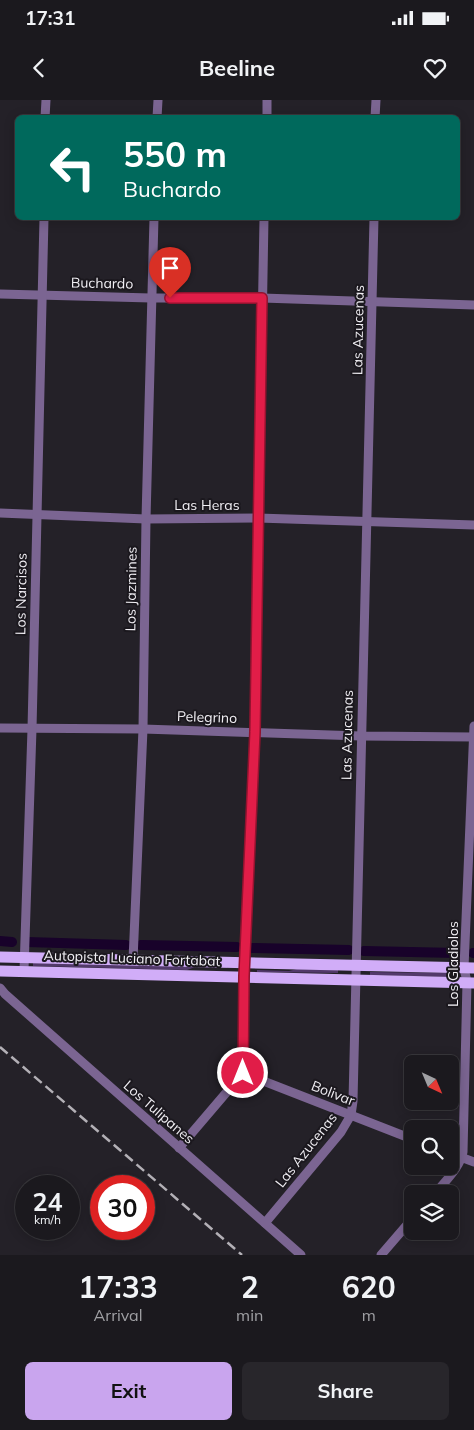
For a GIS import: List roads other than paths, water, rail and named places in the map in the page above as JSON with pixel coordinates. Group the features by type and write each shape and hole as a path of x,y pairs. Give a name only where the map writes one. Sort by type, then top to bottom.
{"main road":[{"name":"Autopista Luciano Fortabat","path":"0,957 469,968"},
{"name":"Autopista Luciano Fortabat","path":"0,971 24,970 470,982"}],"street":[{"path":"46,100 46,115"},
{"path":"157,115 158,100"},
{"path":"267,100 267,115"},
{"path":"375,115 376,100"},
{"name":"Los Narcisos","path":"24,970 32,729 44,220"},
{"name":"Los Jazmines","path":"133,960 143,729 146,519 154,220"},
{"path":"179,1148 243,1073 244,963 255,732 264,220"},
{"name":"Las Azucenas","path":"265,1223 341,1132 351,1114 356,980 374,220"},
{"name":"Buchardo","path":"0,294 152,298 262,298 474,305"},
{"name":"Las Heras","path":"0,513 146,519 258,518 474,525"},
{"name":"Los Gladiolos","path":"462,1158 470,982 474,726"},
{"name":"Pelegrino","path":"0,728 143,729 361,736 474,737"},
{"name":"Los Tulipanes","path":"0,988 301,1255"},
{"name":"Bolivar","path":"243,1073 404,1136"},
{"path":"459,1157 474,1162"},
{"path":"442,1185 454,1172 462,1158"},
{"path":"381,1255 404,1228"}],"waterway":[{"path":"0,941 12,942"},
{"path":"27,942 126,945"},
{"path":"141,945 237,947"},
{"path":"253,948 349,950"},
{"path":"364,951 457,953"}],"railway":[{"path":"0,1047 242,1255"}]}
